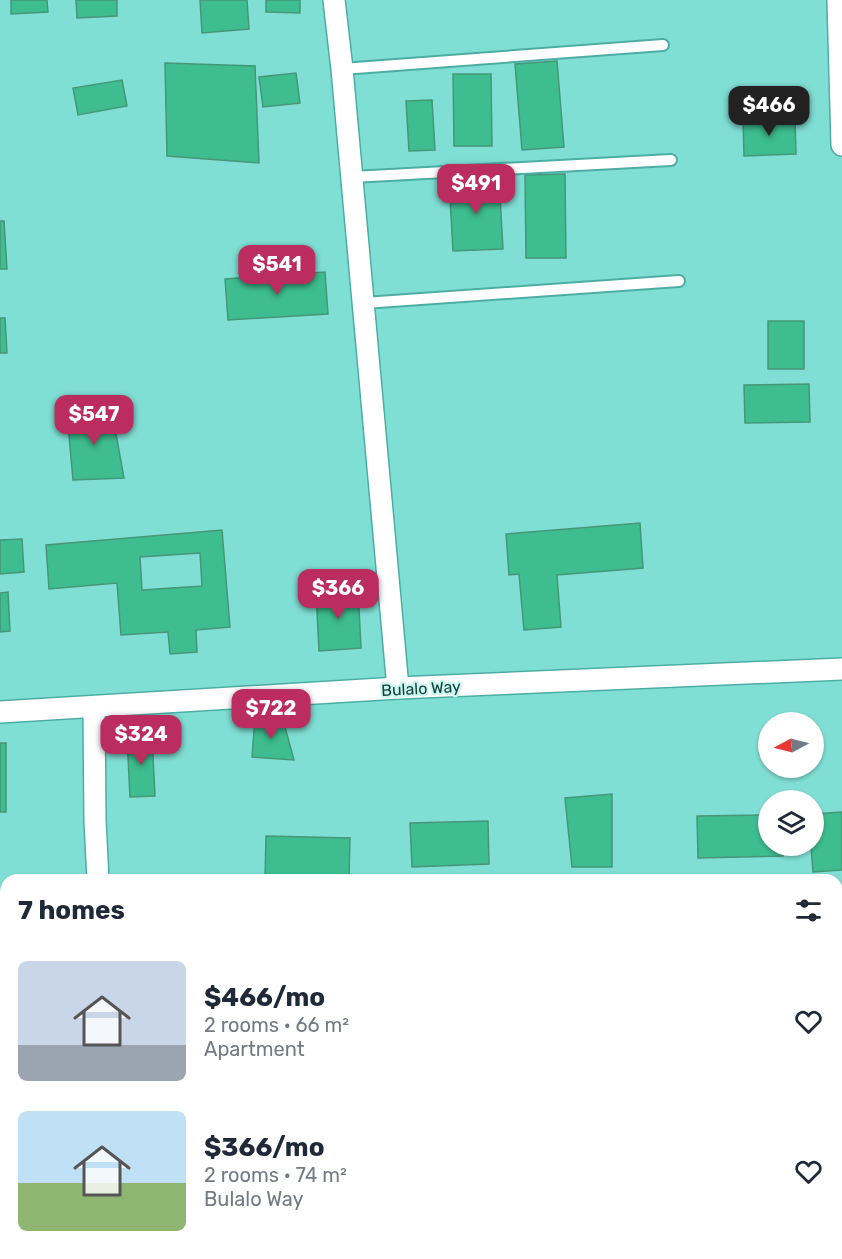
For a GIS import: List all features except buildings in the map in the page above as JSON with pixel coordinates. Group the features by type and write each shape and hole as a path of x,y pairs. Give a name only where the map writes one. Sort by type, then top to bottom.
{"street":[{"path":"334,0 399,688"},
{"path":"838,0 842,145"},
{"name":"Bulalo Way","path":"0,712 399,688 842,669"},
{"path":"94,707 98,874"}],"lane":[{"path":"342,69 663,45"},
{"path":"352,177 671,160"},
{"path":"364,303 679,282"}]}
